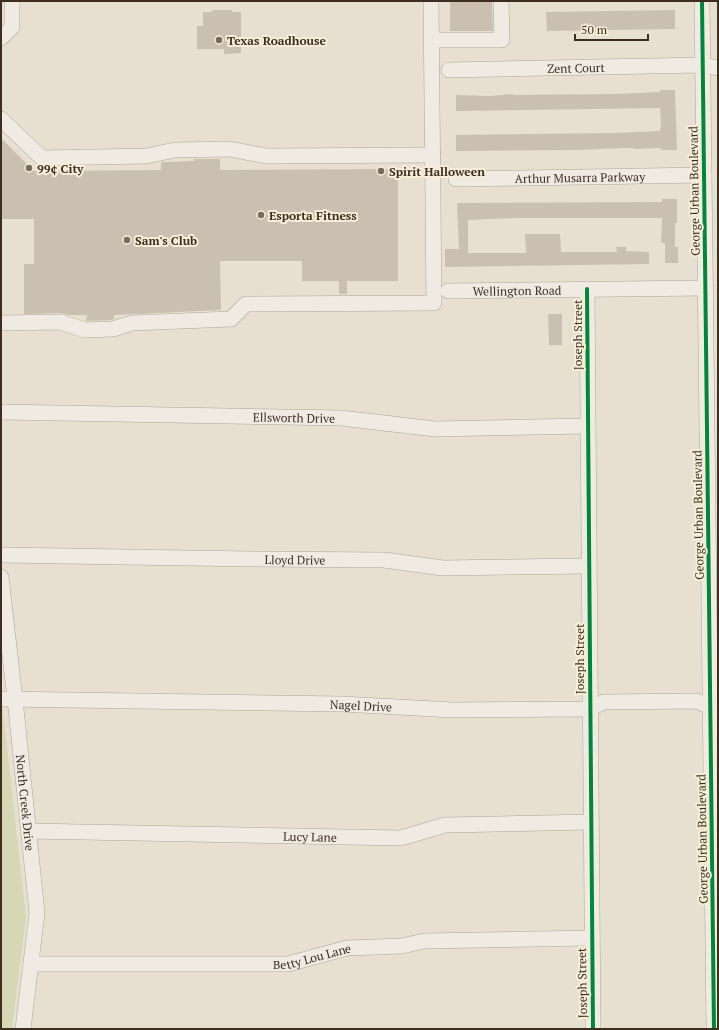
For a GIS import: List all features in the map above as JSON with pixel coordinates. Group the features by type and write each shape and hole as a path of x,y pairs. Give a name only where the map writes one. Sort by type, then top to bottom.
{"street":[{"path":"1,38 12,28 12,1"},
{"path":"1,323 60,322 85,330 113,330 132,323 231,319 246,304 434,303 431,1"},
{"path":"432,40 502,40 501,1"},
{"name":"George Urban Boulevard","path":"702,1 714,707 714,1029"},
{"path":"703,65 718,58"},
{"path":"703,65 718,68"},
{"name":"Zent Court","path":"448,70 703,65"},
{"path":"1,119 42,158 146,156 175,150 230,149 266,156 433,155"},
{"name":"Arthur Musarra Parkway","path":"456,179 704,175"},
{"name":"Wellington Road","path":"448,292 706,288"},
{"name":"Joseph Street","path":"587,289 590,822 593,1029"},
{"name":"Ellsworth Drive","path":"1,412 341,418 435,429 587,426"},
{"name":"Lloyd Drive","path":"1,555 384,560 443,568 588,566"},
{"name":"North Creek Drive","path":"1,577 8,699 28,831 37,913 23,1029"},
{"name":"Nagel Drive","path":"8,699 342,704 453,710 590,709 604,702 696,701 714,707"},
{"name":"Lucy Lane","path":"28,831 401,838 445,825 590,822"},
{"name":"Betty Lou Lane","path":"31,964 288,964 347,948 402,946 424,941 592,938"}],"green space":[{"path":"1,693 26,917 12,1029 1,1029"}],"building":[{"path":"450,1 492,1 493,31 450,31"},
{"name":"Texas Roadhouse","path":"212,10 232,10 232,12 241,12 241,53 224,54 224,49 197,49 197,26 203,26 203,12 212,12"},
{"path":"675,10 675,29 547,31 546,12"},
{"path":"660,90 675,90 677,150 661,150 661,148 625,148 456,151 456,135 615,133 660,131 661,126 660,108 456,111 456,95 490,96 513,94 614,94 660,92"},
{"path":"1,138 34,171 161,170 161,162 194,161 194,159 220,159 220,170 398,169 398,281 347,281 347,294 339,294 339,281 302,281 302,261 220,261 221,310 114,315 114,319 111,320 86,321 87,315 68,315 60,313 24,314 24,264 34,264 34,219 1,219"},
{"path":"662,199 677,199 675,247 678,247 678,263 665,263 665,243 661,243 662,218 517,218 468,220 468,253 526,253 525,234 560,234 561,252 617,252 616,247 626,247 626,251 649,252 649,264 445,267 445,249 459,249 457,203 662,202"},
{"path":"548,314 562,314 562,345 549,345"}],"cycle path":[{"path":"702,1 714,1029"},
{"path":"587,289 593,1029"}],"place":[{"name":"Texas Roadhouse","path":"219,40"},
{"name":"99¢ City","path":"29,168"},
{"name":"Spirit Halloween","path":"381,171"},
{"name":"Esporta Fitness","path":"261,215"},
{"name":"Sam's Club","path":"127,240"}]}
